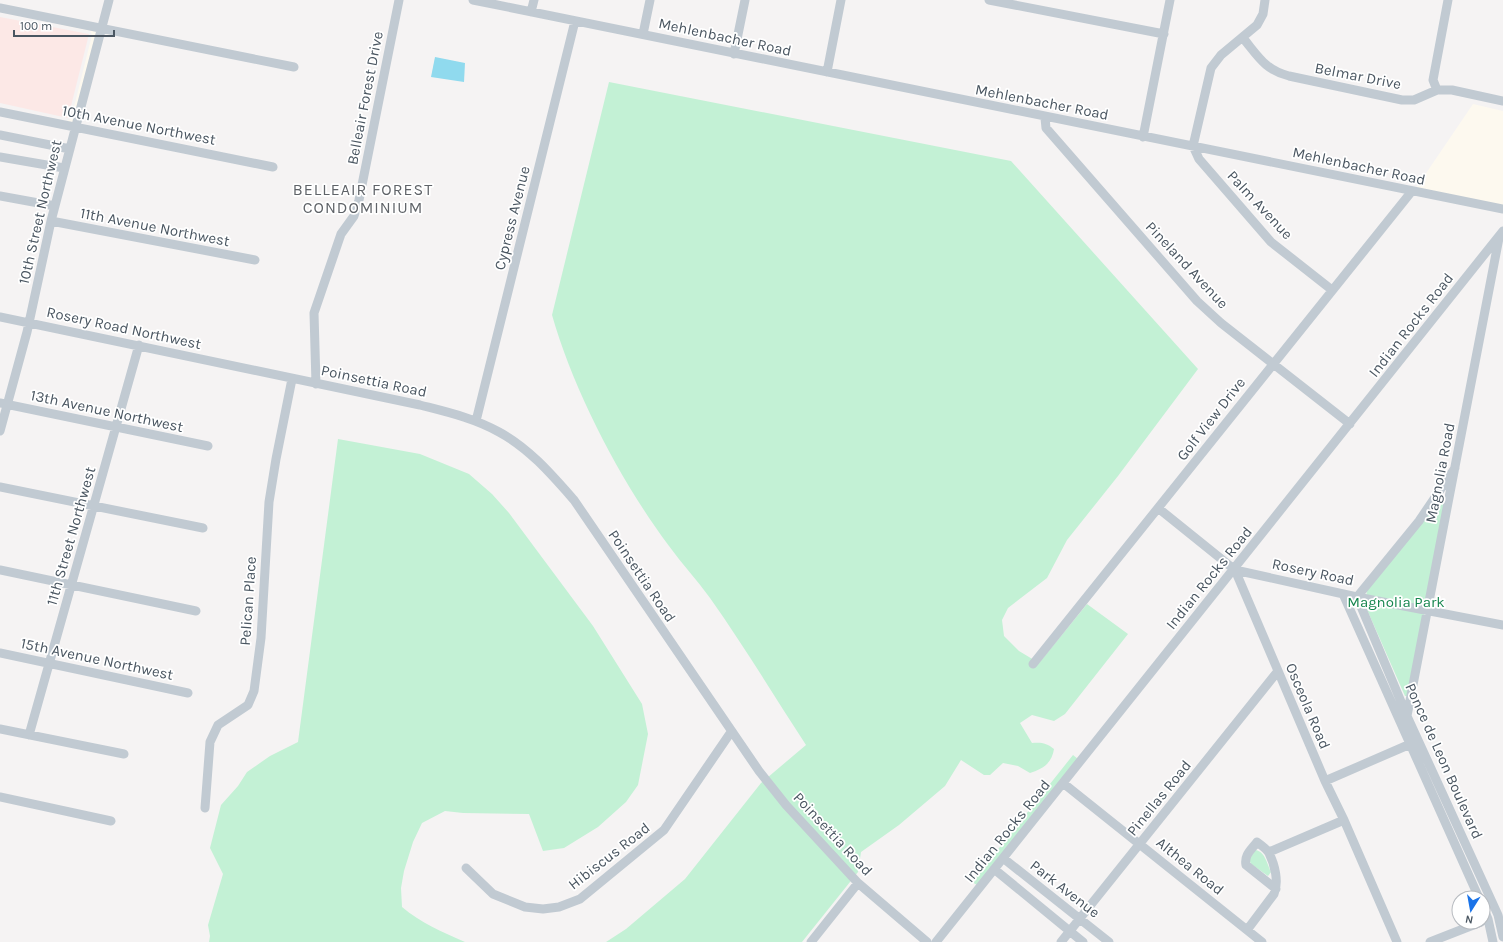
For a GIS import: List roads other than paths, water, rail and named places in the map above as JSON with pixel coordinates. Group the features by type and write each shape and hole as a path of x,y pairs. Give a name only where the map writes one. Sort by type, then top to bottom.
{"street":[{"name":"10th Street Northwest","path":"0,431 4,404 30,323 51,221 109,0"},
{"name":"Belleair Forest Drive","path":"316,384 314,313 341,234 354,216 359,200 399,0"},
{"name":"Mehlenbacher Road","path":"472,0 1045,118 1193,146 1503,210"},
{"path":"531,12 534,0"},
{"path":"643,34 650,0"},
{"path":"734,54 745,0"},
{"path":"827,72 841,0"},
{"path":"989,0 1164,34"},
{"path":"1143,137 1170,0"},
{"path":"1193,146 1211,68 1222,55 1257,25 1262,14 1265,0"},
{"path":"1437,90 1433,80 1448,0"},
{"path":"0,8 294,67"},
{"name":"Cypress Avenue","path":"476,421 575,21"},
{"name":"Belmar Drive","path":"1243,38 1265,65 1276,73 1402,100 1414,100 1437,90 1452,90 1503,101"},
{"name":"10th Avenue Northwest","path":"0,112 273,167"},
{"name":"Pineland Avenue","path":"1045,118 1046,128 1197,301 1221,323 1350,424"},
{"path":"0,135 70,149"},
{"name":"Palm Avenue","path":"1193,146 1199,159 1271,242 1332,290"},
{"path":"0,157 64,168"},
{"name":"Golf View Drive","path":"1033,664 1412,191"},
{"path":"0,196 55,206"},
{"name":"11th Avenue Northwest","path":"51,221 255,260"},
{"name":"Indian Rocks Road","path":"936,942 1235,570 1501,233"},
{"name":"Magnolia Road","path":"1407,716 1501,233"},
{"name":"Rosery Road Northwest","path":"0,317 243,367"},
{"name":"11th Street Northwest","path":"29,735 139,345"},
{"name":"Poinsettia Road","path":"243,367 292,379 420,404 476,421 517,443 546,468 574,500 731,732 786,805 858,883 927,942"},
{"name":"Pelican Place","path":"205,808 210,742 218,725 248,705 254,691 261,638 269,502 292,379"},
{"name":"13th Avenue Northwest","path":"4,404 208,446"},
{"path":"1357,596 1419,521 1455,468"},
{"path":"0,487 204,528"},
{"name":"Osceola Road","path":"1158,508 1235,570 1325,781 1344,820 1397,942"},
{"path":"0,570 196,611"},
{"name":"Rosery Road","path":"1235,570 1342,594 1503,625"},
{"name":"Ponce de Leon Boulevard","path":"1342,594 1475,890"},
{"name":"Ponce de Leon Boulevard","path":"1357,596 1407,716 1501,914 1503,937"},
{"name":"15th Avenue Northwest","path":"0,653 188,693"},
{"name":"Pinellas Road","path":"1061,942 1278,671"},
{"path":"0,729 124,754"},
{"name":"Hibiscus Road","path":"466,868 493,894 525,907 543,909 559,907 580,899 664,830 731,732"},
{"path":"1325,781 1419,740"},
{"name":"Althea Road","path":"1063,783 1262,942"},
{"path":"0,797 111,821"},
{"path":"1269,852 1344,820"},
{"path":"1248,930 1274,894 1276,889 1277,880 1269,852 1257,842 1247,854 1245,860 1246,865 1276,889"},
{"name":"Park Avenue","path":"1003,858 1109,942"},
{"name":"Park Avenue","path":"994,869 1083,942"},
{"path":"810,942 858,883"},
{"path":"1491,918 1501,914"},
{"path":"1430,942 1461,930"},
{"path":"1487,930 1492,942"}],"water":[{"path":"435,57 465,63 464,82 431,77"}],"district":[{"name":"BELLEAIR FOREST CONDOMINIUM","path":"363,198"}],"park label":[{"name":"Magnolia Park","path":"1396,602"}]}
